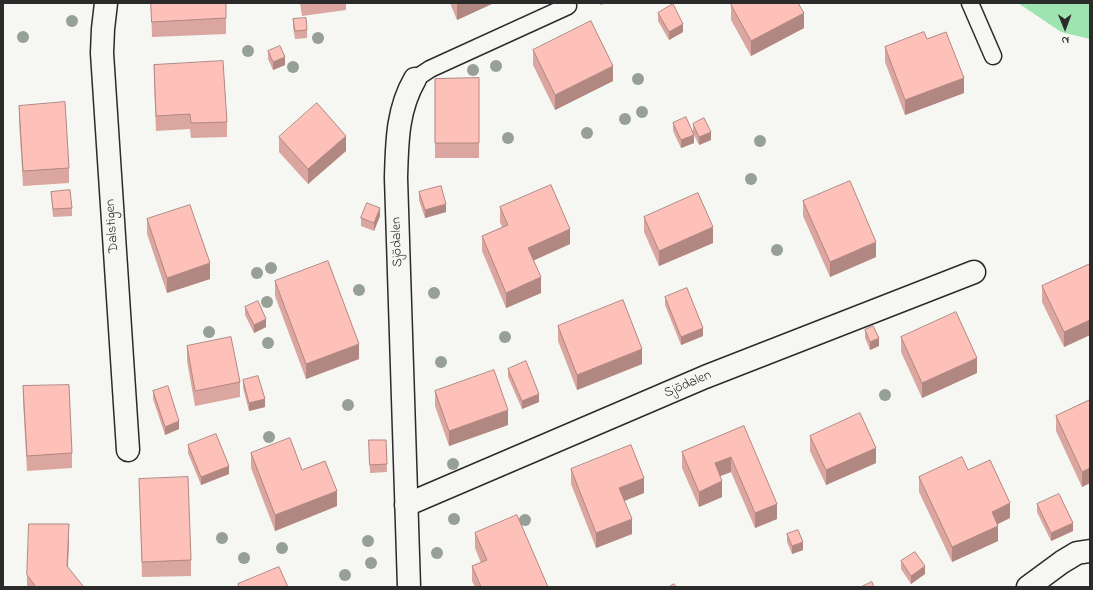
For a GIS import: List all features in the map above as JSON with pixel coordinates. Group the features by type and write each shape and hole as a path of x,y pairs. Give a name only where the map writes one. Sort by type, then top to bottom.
{"street":[{"name":"Dalstigen","path":"106,3 102,54 128,450"},
{"name":"Sjödalen","path":"409,587 396,178 397,136 400,118 408,90 415,79"},
{"name":"Sjödalen","path":"406,504 705,377 974,272"},
{"path":"1028,587 1077,553 1090,551"}],"lane":[{"path":"970,3 993,56"},
{"path":"415,79 430,69 568,6"}],"green space":[{"path":"1018,3 1090,3 1090,39 1061,32"}],"building":[{"path":"151,3 226,3 226,18 152,22"},
{"path":"734,3 798,3 804,13 751,41 731,5"},
{"path":"673,4 683,24 669,32 658,13"},
{"path":"306,18 307,30 295,31 293,19"},
{"path":"591,21 613,66 555,95 533,50"},
{"path":"924,32 927,39 946,32 964,78 905,100 885,47"},
{"path":"280,46 285,57 273,62 268,51"},
{"path":"223,61 227,122 191,123 190,114 156,116 154,65"},
{"path":"479,78 479,143 435,143 435,79"},
{"path":"65,102 69,168 23,171 19,106"},
{"path":"317,103 346,136 308,169 279,137"},
{"path":"686,117 694,135 681,140 673,123"},
{"path":"704,118 711,132 699,137 693,124"},
{"path":"850,181 876,242 830,262 803,201"},
{"path":"551,185 570,229 528,248 541,277 506,293 482,236 508,225 500,207"},
{"path":"441,186 446,204 425,210 419,192"},
{"path":"70,190 72,208 53,209 51,192"},
{"path":"698,193 713,227 659,251 644,217"},
{"path":"367,203 380,208 374,223 361,218"},
{"path":"190,205 210,263 167,278 147,219"},
{"path":"328,261 359,344 306,364 275,281"},
{"path":"1090,264 1090,320 1064,332 1042,286"},
{"path":"687,288 703,328 681,337 665,297"},
{"path":"623,300 642,349 577,375 558,326"},
{"path":"258,301 266,319 254,325 245,307"},
{"path":"956,312 977,358 922,383 901,337"},
{"path":"873,326 879,338 870,342 865,330"},
{"path":"231,337 240,382 195,391 187,346"},
{"path":"526,361 539,394 522,401 508,369"},
{"path":"494,370 508,410 449,431 435,391"},
{"path":"258,376 265,399 249,403 243,380"},
{"path":"69,385 72,453 27,456 23,386"},
{"path":"168,386 179,421 165,427 153,391"},
{"path":"1090,400 1090,468 1082,472 1056,416"},
{"path":"860,413 876,448 826,470 810,436"},
{"path":"744,426 777,504 755,513 731,457 715,463 722,481 699,492 682,452"},
{"path":"216,434 229,466 201,477 188,445"},
{"path":"290,438 302,470 325,461 337,491 275,515 251,453"},
{"path":"369,440 386,440 387,464 370,465"},
{"path":"631,445 644,478 619,488 632,519 596,533 571,469"},
{"path":"962,457 968,470 990,460 1010,503 992,512 998,526 952,547 919,477"},
{"path":"188,477 191,560 142,562 139,479"},
{"path":"1059,494 1073,523 1051,533 1037,504"},
{"path":"517,515 548,587 481,587 472,566 487,560 475,533"},
{"path":"29,524 69,524 67,566 83,586 82,587 36,587 27,575"},
{"path":"798,530 803,542 792,546 787,534"},
{"path":"915,552 925,566 911,576 901,561"},
{"path":"279,567 288,587 239,587 238,584"},
{"path":"872,582 874,587 861,587"},
{"path":"674,584 676,587 669,587"}]}
